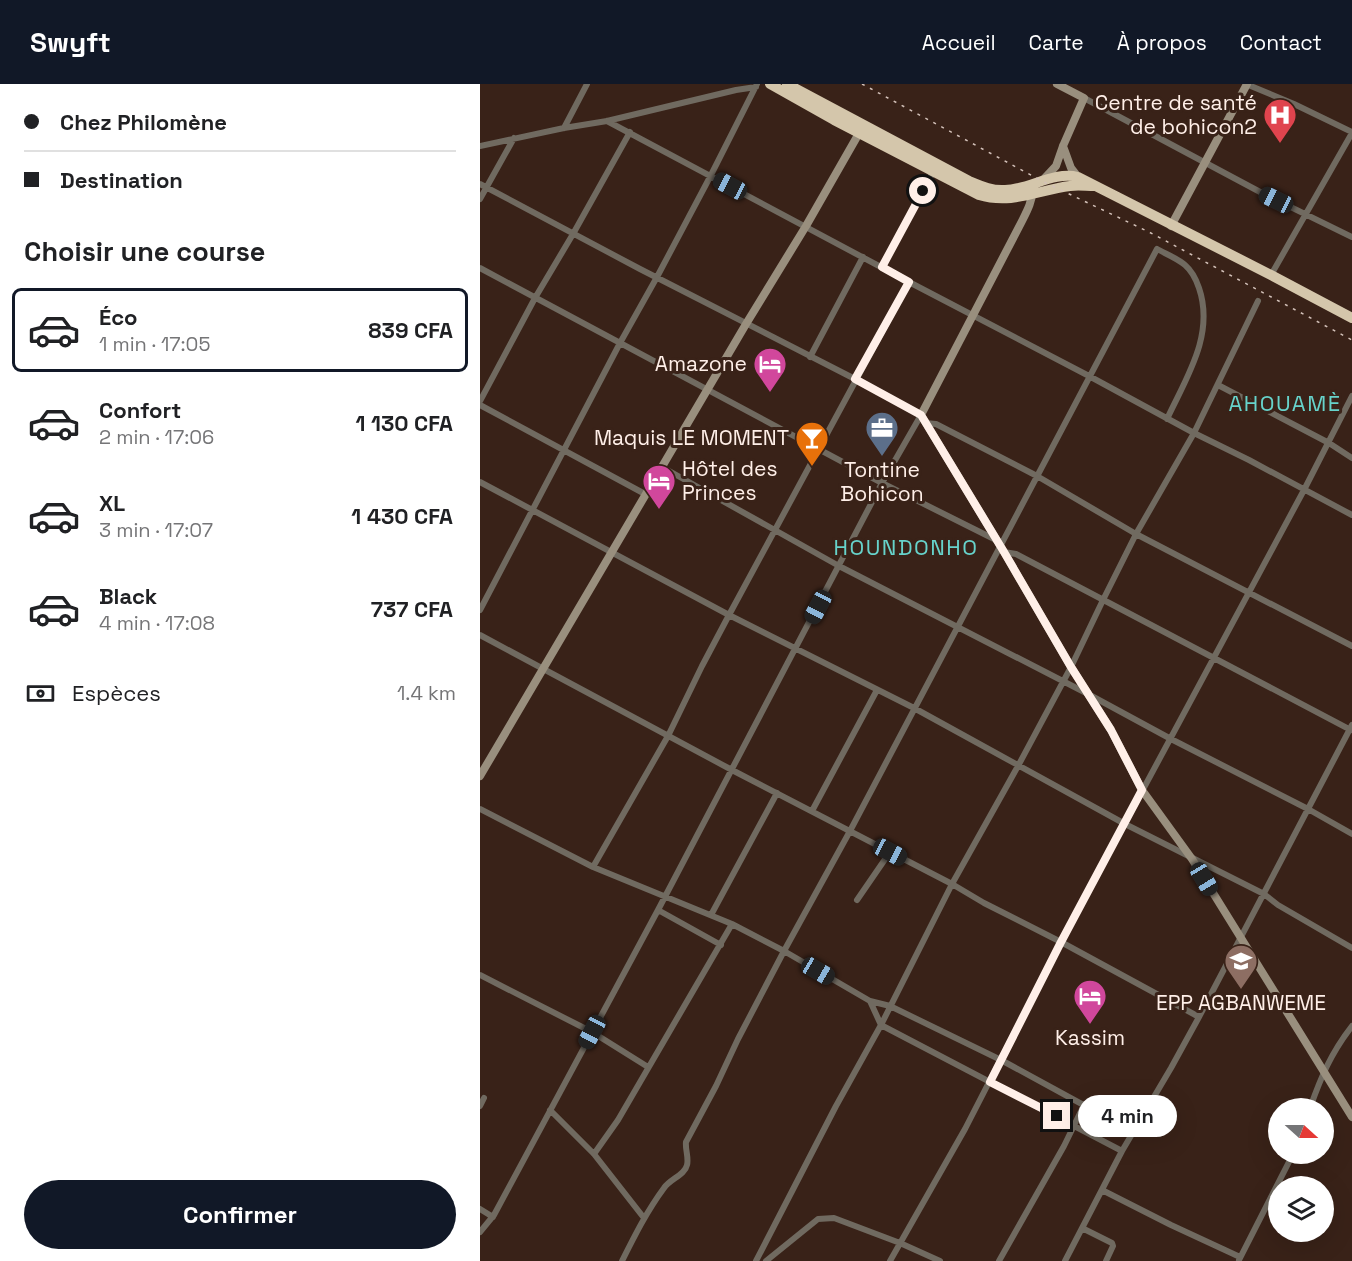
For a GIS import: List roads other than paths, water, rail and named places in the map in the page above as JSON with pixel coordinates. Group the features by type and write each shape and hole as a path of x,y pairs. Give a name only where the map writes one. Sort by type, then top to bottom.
{"highway":[{"path":"770,84 982,186 1003,190 1073,185 1097,187"},
{"path":"787,84 933,172 968,190 989,198 1014,198 1042,181 1065,176 1078,177 1352,318"}],"main road":[{"path":"1042,181 1056,166 1084,98 1057,84"},
{"path":"1171,226 1247,84"},
{"path":"480,776 707,389 806,226 861,129"},
{"path":"1063,146 1071,168 1078,177"},
{"path":"1031,189 1021,223 923,419 1111,730 1142,790 1192,859 1352,1118"}],"street":[{"path":"564,128 587,84"},
{"path":"1247,84 1352,133 1271,275"},
{"path":"480,146 607,121 756,85"},
{"path":"480,610 711,175 756,85"},
{"path":"1084,98 1305,215 1352,237"},
{"path":"607,121 1194,434 1352,515"},
{"path":"630,132 535,298 480,403 645,494"},
{"path":"480,199 483,186 514,138"},
{"path":"882,267 933,172"},
{"path":"483,186 855,379 923,419 1037,476 1136,534 1352,646"},
{"path":"622,1261 644,1218 667,1184 687,1167 686,1142 738,1039 1157,249 1175,258 1192,272 1202,297 1202,337 1190,371 1167,418"},
{"path":"810,357 863,257"},
{"path":"480,268 1000,546 1351,728 1199,1017 1122,1151 1065,1261"},
{"path":"592,867 668,736 774,530 909,282"},
{"path":"756,1261 952,885 1071,667 1136,534 1194,434 1258,301"},
{"path":"1218,385 1329,443 1352,458"},
{"path":"890,1261 965,1129 1061,942 1329,443 1352,396"},
{"path":"480,1232 493,1216 658,910 882,483 923,419"},
{"path":"662,467 839,566 1088,694 1352,834"},
{"path":"480,482 729,615 914,708 1125,824 1264,894 1278,905 1352,948"},
{"path":"480,635 1199,1017"},
{"path":"812,811 877,690"},
{"path":"711,915 777,793"},
{"path":"480,809 592,867 732,924 870,1001 890,1006 1001,1060 1133,1132"},
{"path":"857,900 890,852"},
{"path":"658,910 721,945"},
{"path":"594,1154 618,1120 732,924"},
{"path":"480,975 592,1032 648,1067"},
{"path":"870,1001 881,1025 1122,1151"},
{"path":"1314,1098 1323,1072 1352,1026"},
{"path":"480,1106 484,1098"},
{"path":"999,1261 1064,1146 1084,1105"},
{"path":"550,1110 594,1154 644,1218"},
{"path":"1102,1190 1239,1259 1288,1164"},
{"path":"480,1209 493,1216"},
{"path":"766,1261 818,1219 826,1218 834,1218 940,1261"},
{"path":"1082,1228 1112,1243 1113,1246 1106,1261"}],"railway":[{"path":"862,84 1042,181 1149,232 1352,340"}],"place":[{"name":"Centre de santé de bohicon2","path":"1280,144"},
{"name":"Amazone","path":"770,393"},
{"name":"Tontine Bohicon","path":"882,457"},
{"name":"Maquis LE MOMENT","path":"812,467"},
{"name":"Hôtel des Princes","path":"659,510"},
{"name":"EPP AGBANWEME","path":"1241,990"},
{"name":"Kassim","path":"1090,1025"}],"district":[{"name":"AHOUAMÈ","path":"1285,403"},
{"name":"HOUNDONHO","path":"906,547"}]}
